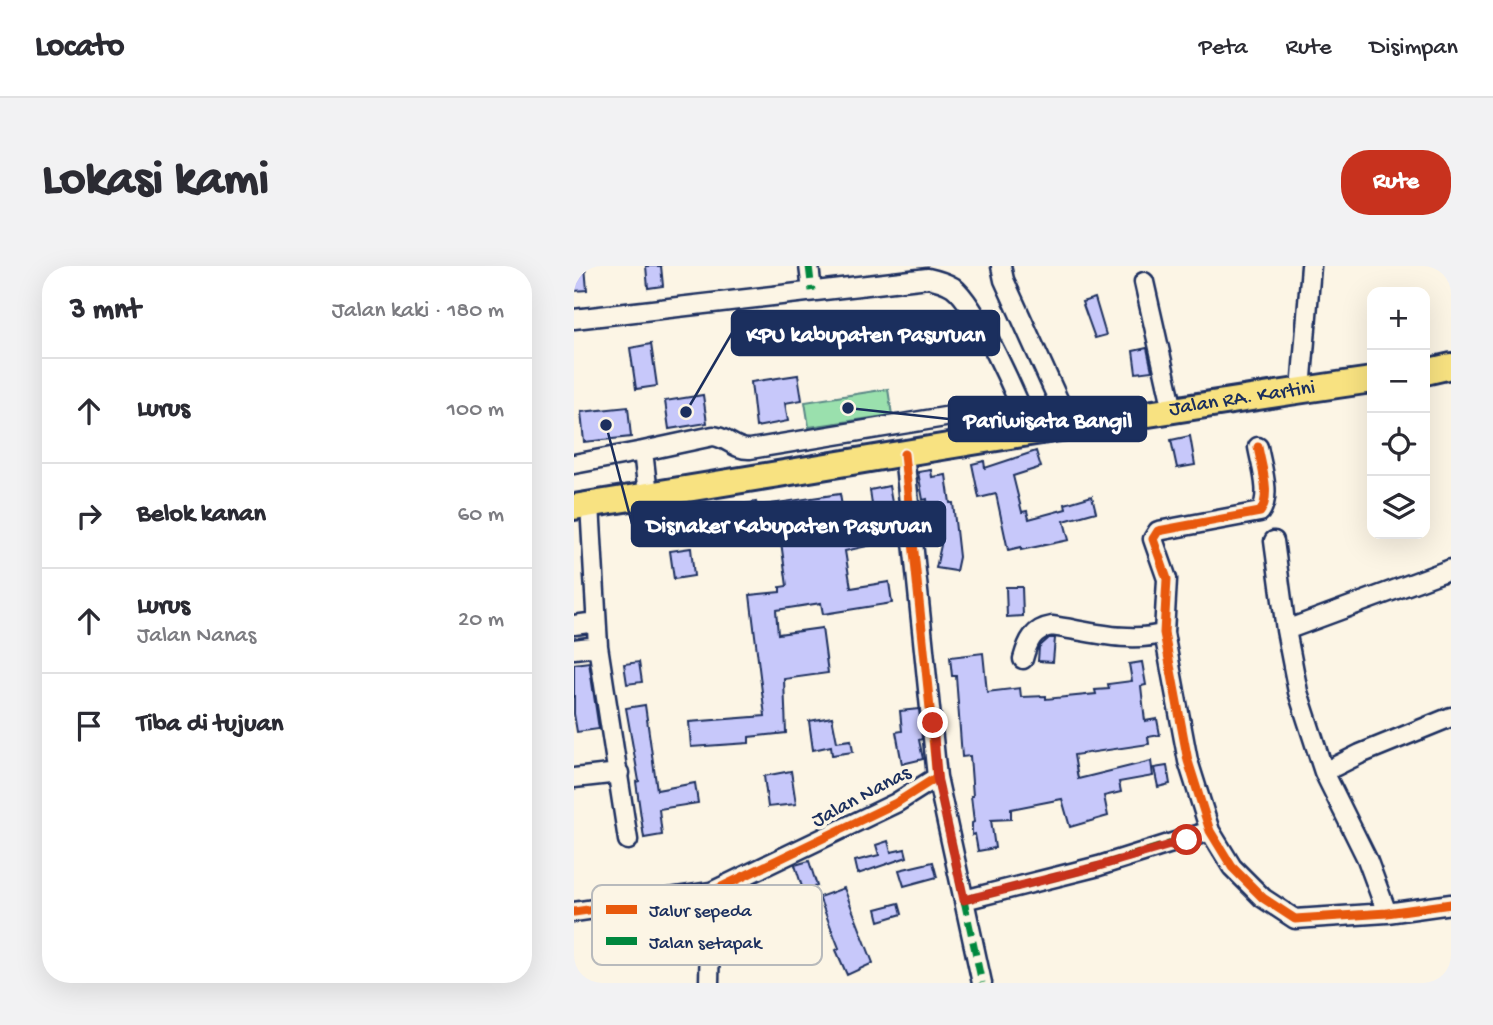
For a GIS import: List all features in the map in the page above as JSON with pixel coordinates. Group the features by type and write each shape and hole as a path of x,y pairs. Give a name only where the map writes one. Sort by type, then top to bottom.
{"highway":[{"path":"1430,371 1451,366"},
{"name":"Jalan RA. Kartini","path":"582,505 1367,381"}],"street":[{"path":"809,266 812,291"},
{"path":"1000,266 1052,429"},
{"path":"1301,390 1311,266"},
{"path":"574,319 928,278 953,288 969,306 1018,398 1052,429"},
{"path":"1144,282 1173,410"},
{"path":"574,464 713,436 722,437 740,450 950,416"},
{"path":"1258,447 1265,497 1264,507 1260,512 1158,531 1153,543 1167,579 1149,635 1171,682 1200,835 1263,898 1295,919 1387,913 1451,904"},
{"path":"643,451 648,494"},
{"name":"Jalan Nanas","path":"726,885 896,803 937,777 905,454"},
{"path":"582,505 598,646 628,840"},
{"path":"1274,541 1286,630 1298,692 1324,772 1367,859 1387,913"},
{"path":"1286,630 1451,569"},
{"path":"574,625 596,622"},
{"path":"1023,659 1028,640 1044,627 1149,635"},
{"path":"574,649 598,646"},
{"path":"1324,772 1360,754 1451,717"},
{"path":"574,778 619,773"},
{"path":"937,777 982,983"},
{"path":"964,900 1099,866 1200,835"},
{"name":"Jalan Nanas","path":"574,912 592,909"},
{"path":"709,965 709,983"}],"green space":[{"path":"888,389 892,415 809,427 805,402"}],"building":[{"path":"574,266 585,266 587,290 574,291"},
{"path":"646,266 661,266 663,286 648,288"},
{"path":"1095,298 1106,335 1095,338 1082,302"},
{"path":"651,344 657,386 636,389 630,348"},
{"path":"1147,348 1152,371 1136,373 1133,351"},
{"path":"798,375 802,400 785,403 788,421 756,427 751,382"},
{"path":"703,395 707,423 669,429 665,401"},
{"path":"628,407 631,437 584,442 581,412"},
{"path":"1190,436 1195,465 1177,468 1171,440"},
{"path":"1036,451 1041,467 1013,476 1022,512 1027,511 1029,519 1066,509 1065,504 1092,496 1096,512 1064,521 1069,540 1021,550 1021,547 1008,550 996,494 979,498 972,464 984,461 985,468"},
{"path":"931,470 932,477 946,475 950,503 953,503 959,557 956,571 936,568 941,545 937,545 935,527 930,528 927,499 923,500 918,472"},
{"path":"889,486 893,508 873,512 870,490"},
{"path":"840,494 844,519 870,514 876,544 845,551 851,588 889,582 892,603 823,614 821,603 776,610 778,634 822,628 828,673 784,679 786,733 749,737 749,743 691,747 689,722 765,716 750,595 780,592 780,587 787,586 779,527 724,537 719,509 756,502 757,506"},
{"path":"691,548 694,576 674,579 670,551"},
{"path":"1006,587 1022,587 1023,616 1007,617"},
{"path":"1049,638 1055,638 1053,662 1038,661 1039,647"},
{"path":"983,653 987,692 1020,688 1021,697 1046,696 1046,699 1096,694 1095,690 1109,689 1108,684 1132,681 1129,664 1142,662 1146,685 1141,686 1145,721 1157,719 1160,735 1148,737 1149,744 1074,755 1078,779 1151,761 1153,776 1119,782 1121,792 1104,796 1108,816 1070,827 1062,799 1011,809 1011,819 991,820 995,848 978,851 975,834 972,835 974,822 970,756 962,757 956,676 952,676 950,657"},
{"path":"589,662 599,729 577,732 574,714 574,664"},
{"path":"639,662 642,682 627,684 624,664"},
{"path":"645,705 657,790 695,783 698,803 659,809 662,835 644,838 636,782 639,781 626,708"},
{"path":"919,709 922,739 919,740 923,759 902,764 896,732 902,731 900,711"},
{"path":"832,717 837,742 851,740 853,752 832,755 831,746 813,750 809,721"},
{"path":"1167,766 1170,784 1158,787 1154,768"},
{"path":"791,771 796,804 768,807 764,776"},
{"path":"888,841 891,852 905,849 907,857 858,874 855,861 879,855 876,845"},
{"path":"809,861 817,885 801,885 795,865"},
{"path":"933,862 937,877 904,886 899,870"},
{"path":"844,888 873,963 847,975 836,950 839,948 822,905 822,896"},
{"path":"899,903 902,914 879,921 876,909"}],"marked path":[{"path":"809,266 812,291"},
{"path":"937,777 982,983"},
{"path":"964,900 1099,866 1210,831"}],"cycle path":[{"path":"1258,447 1265,489 1260,512 1158,531 1153,539 1167,579 1164,633 1188,761 1210,831 1232,867 1263,898 1295,919 1387,913 1451,904"},
{"path":"726,885 896,803 937,777 904,454"},
{"path":"574,912 592,909"}],"place":[{"name":"Pariwisata Bangil","path":"848,408"},
{"name":"KPU kabupaten Pasuruan","path":"686,412"},
{"name":"Disnaker Kabupaten Pasuruan","path":"606,425"}],"route":[{"path":"933,723 937,777 964,900 1099,866 1187,840"}]}
